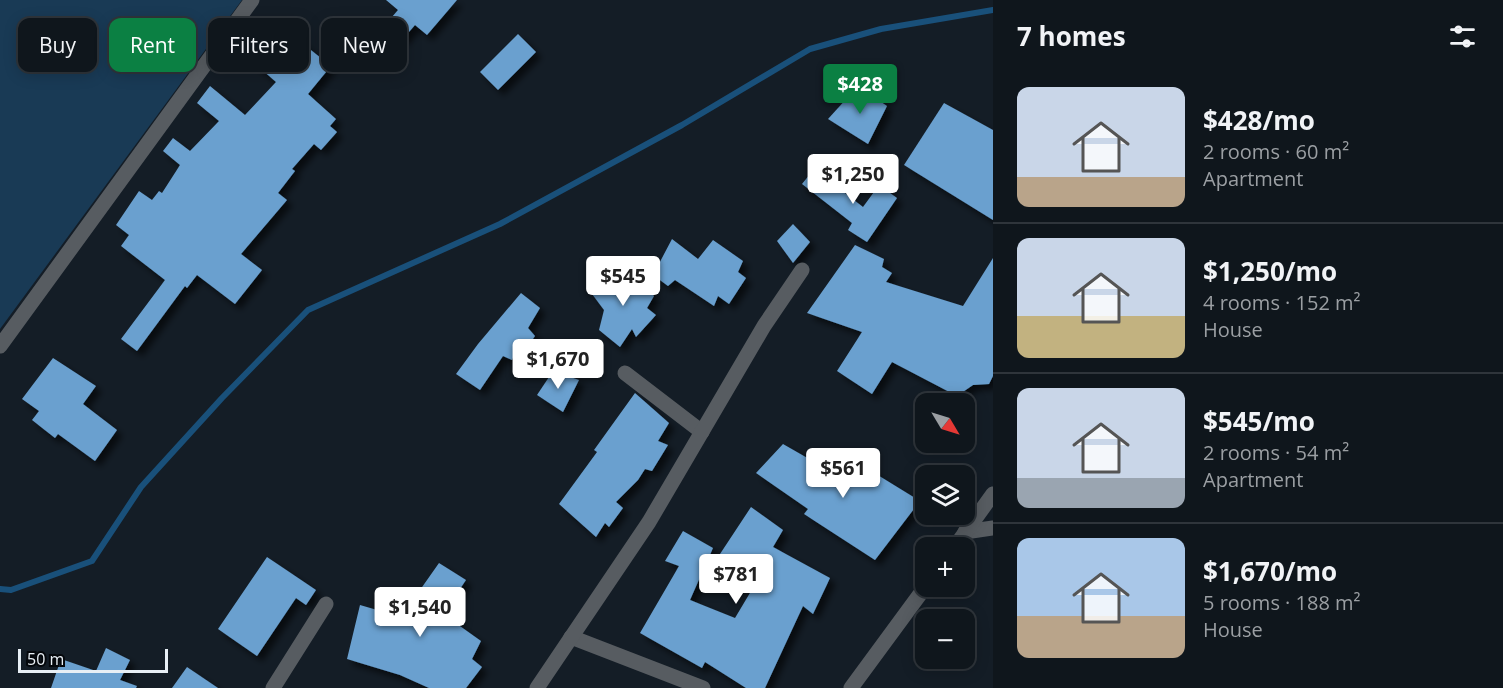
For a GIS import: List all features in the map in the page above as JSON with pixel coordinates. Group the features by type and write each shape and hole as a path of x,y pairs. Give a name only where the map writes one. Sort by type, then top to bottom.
{"street":[{"path":"0,346 252,0"},
{"path":"537,688 649,522 764,326 802,270"},
{"path":"625,373 702,432"},
{"path":"962,537 993,494"},
{"path":"965,532 993,528"},
{"path":"851,688 918,597"},
{"path":"273,688 326,604"},
{"path":"571,637 703,688"}],"shaded area":[{"path":"0,0 242,0 229,18 208,18 208,46 196,63 196,18 109,18 109,72 189,72 0,329"}],"building":[{"path":"386,0 457,0 427,35 415,25 407,34 407,18 391,18 398,10"},
{"path":"518,34 536,52 498,90 480,72"},
{"path":"309,48 321,58 321,72 326,72 308,94 336,119 330,126 337,132 321,150 314,144 292,169 295,171 278,193 287,200 241,254 262,270 235,304 197,275 187,288 185,286 137,351 121,339 165,280 121,246 129,235 116,225 139,191 152,200 159,191 162,193 180,165 163,151 173,138 190,151 219,121 197,103 210,86 245,115 276,82 264,72 309,72"},
{"path":"858,86 887,106 868,144 828,119"},
{"path":"944,103 993,130 993,220 904,165"},
{"path":"814,169 863,207 879,185 897,198 867,242 848,230 852,223 802,184"},
{"path":"793,224 810,242 793,263 777,241"},
{"path":"672,239 698,259 713,240 743,261 738,272 746,278 729,304 718,296 714,306 675,280 668,286 653,275"},
{"path":"855,245 884,259 882,267 892,273 886,282 963,306 993,258 993,376 989,384 973,385 961,393 951,393 892,362 872,394 837,371 862,332 807,313"},
{"path":"630,270 654,296 647,308 656,315 636,337 632,329 620,347 599,330 604,310 592,294 605,273 619,285"},
{"path":"521,293 540,308 528,328 535,336 521,356 515,353 512,360 503,356 480,390 456,374"},
{"path":"53,358 96,386 83,404 117,430 95,461 58,434 55,438 32,420 39,411 22,399"},
{"path":"553,371 579,380 563,412 537,395"},
{"path":"635,393 669,423 658,441 668,445 652,471 645,469 638,480 616,502 623,508 609,527 605,523 596,537 559,504 597,452 594,450"},
{"path":"783,444 837,475 850,458 915,498 915,508 875,560 804,514 808,509 756,473"},
{"path":"751,507 783,530 773,547 830,578 813,614 803,606 765,688 746,688 705,662 702,668 640,633 679,566 665,561 683,531 713,548 690,600 735,618 760,576 720,554"},
{"path":"267,557 316,590 306,605 296,598 257,656 218,629"},
{"path":"439,563 466,580 443,614 481,641 472,659 482,667 466,688 429,688 400,675 347,659 360,605 401,617"},
{"path":"106,648 130,660 120,680 137,686 136,688 51,688 61,659 96,671"},
{"path":"187,667 218,688 172,688"}],"waterway":[{"path":"0,589 11,590 92,561 141,487 222,398 308,310 500,224 682,125 810,49 881,29 993,10"}]}
